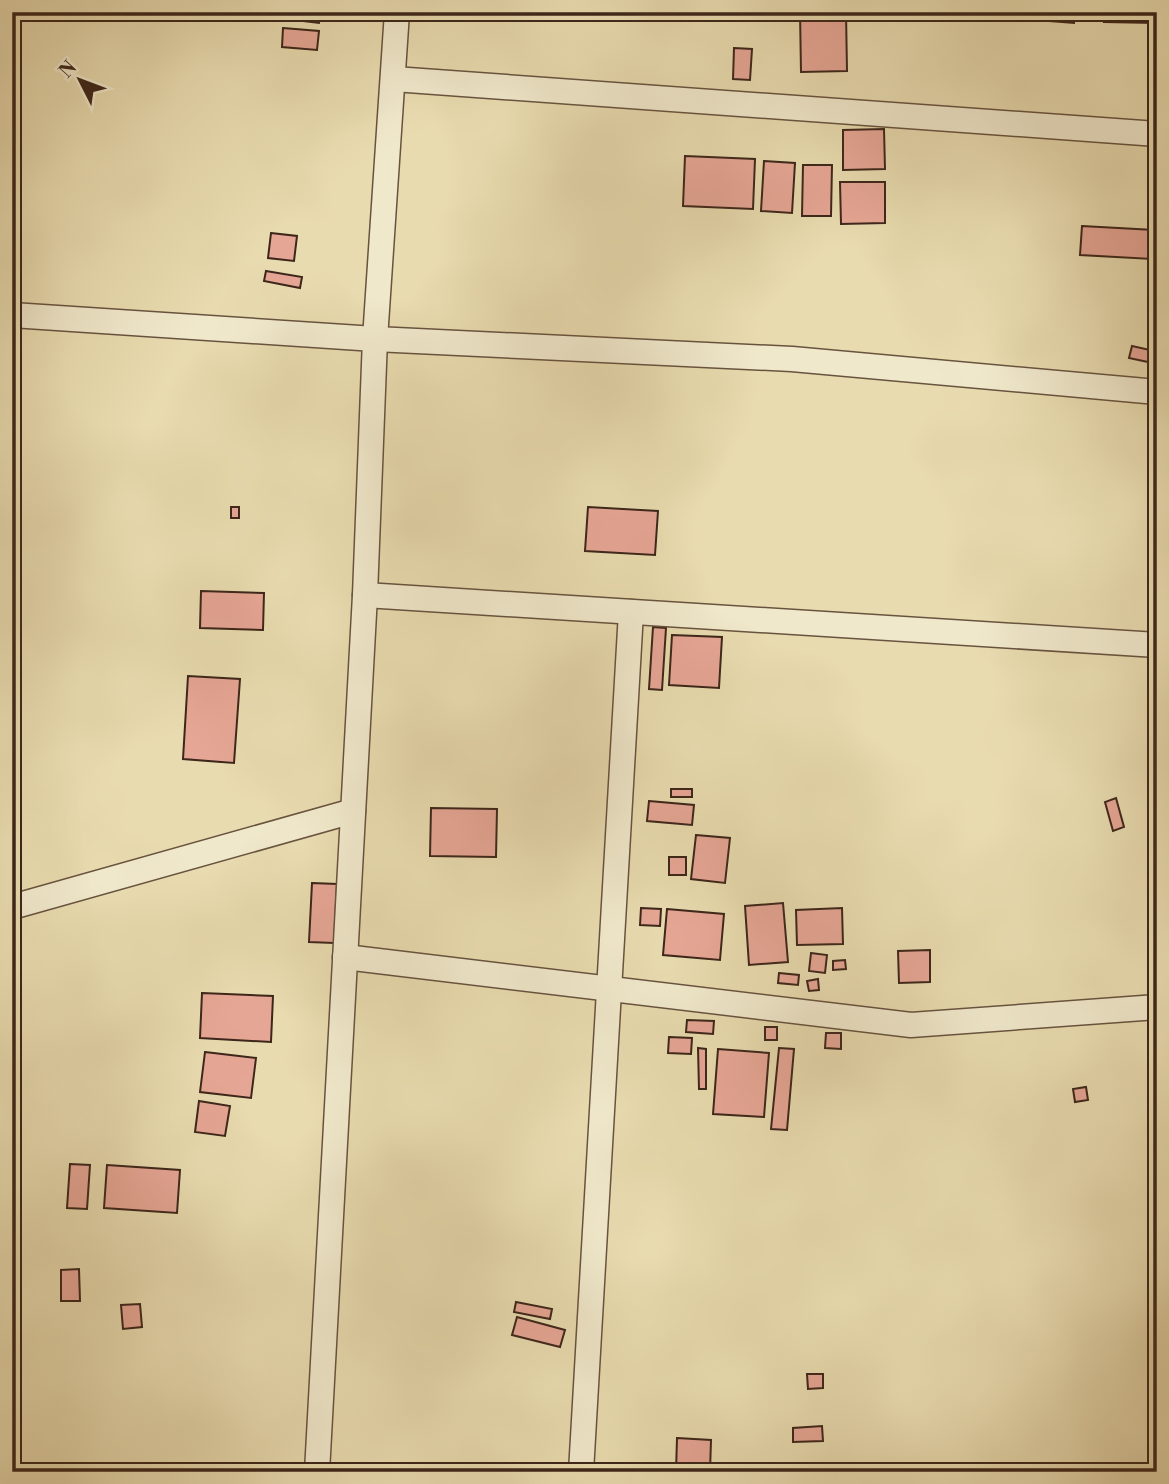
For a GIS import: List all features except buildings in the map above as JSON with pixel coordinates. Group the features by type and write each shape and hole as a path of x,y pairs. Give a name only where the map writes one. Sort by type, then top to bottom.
{"street":[{"path":"317,1472 366,595 375,338 397,12"},
{"path":"394,79 1157,134"},
{"path":"12,314 375,338 792,359 1157,392"},
{"path":"366,595 1157,645"},
{"path":"581,1472 631,612"},
{"path":"12,907 354,811"},
{"path":"345,957 911,1025 1157,1007"}]}
